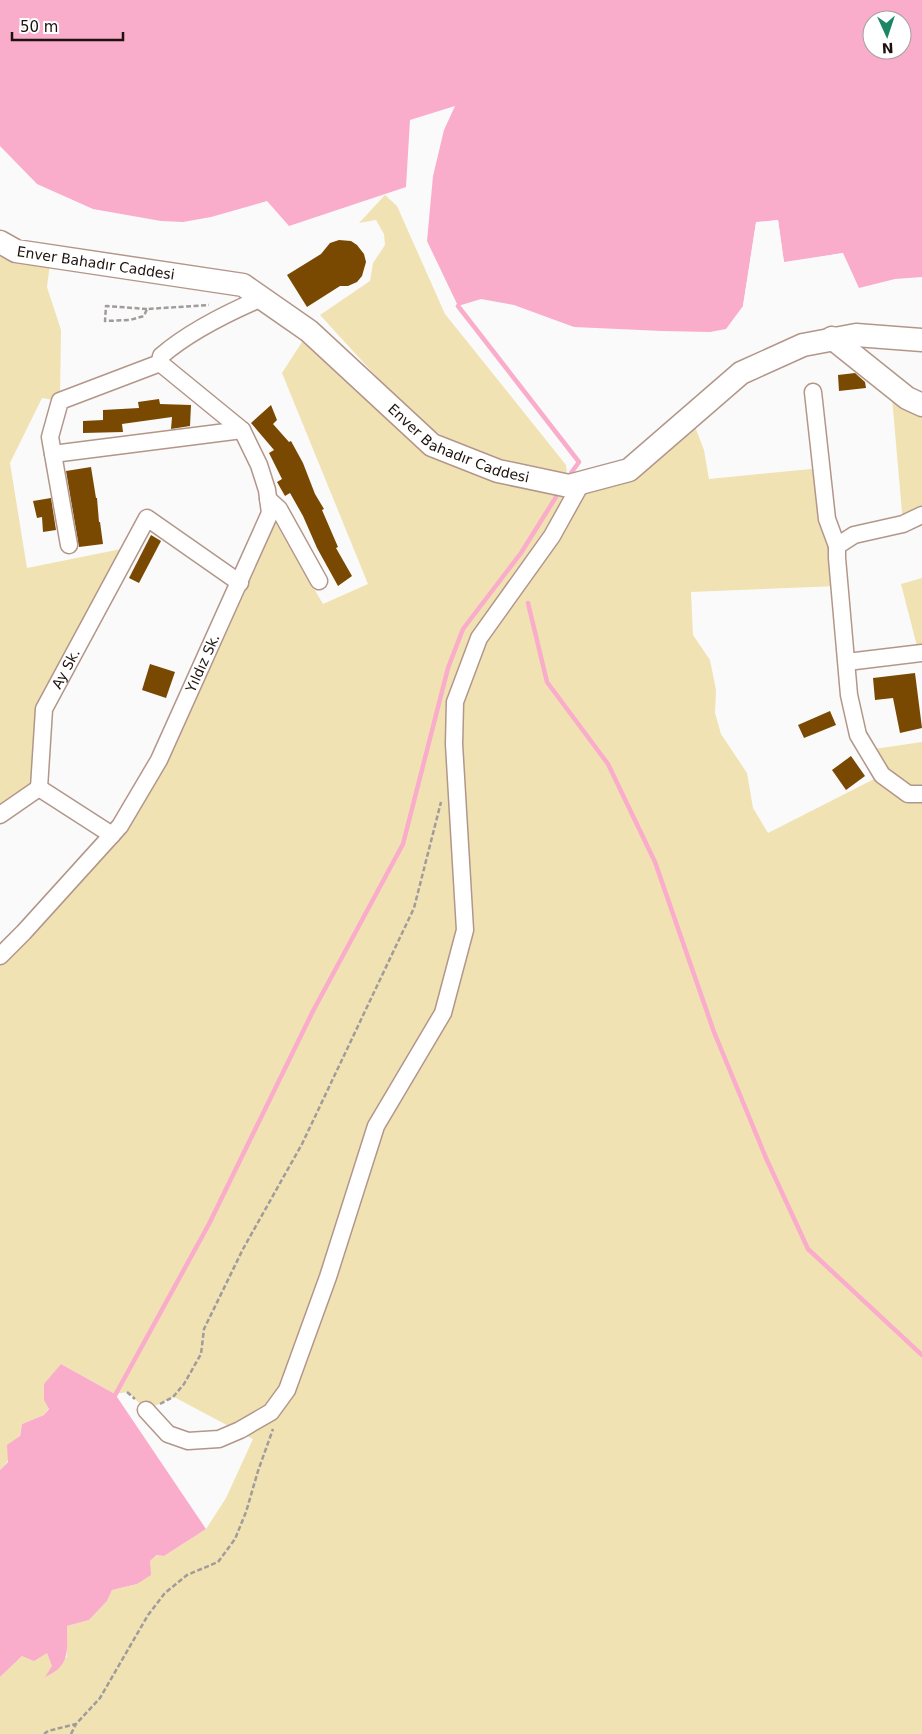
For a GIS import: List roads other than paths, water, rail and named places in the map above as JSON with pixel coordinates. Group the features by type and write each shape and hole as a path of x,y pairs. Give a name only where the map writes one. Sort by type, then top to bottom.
{"main road":[{"name":"Enver Bahadır Caddesi","path":"0,242 16,251 243,285 309,331 432,444 498,471 578,484 629,470 741,373 802,345 856,335 922,340"},
{"path":"832,338 907,398 922,405"}],"street":[{"path":"69,545 50,437 60,401 160,363 161,356 174,344 236,309 262,298"},
{"name":"Yıldız Sk.","path":"0,956 120,826 159,760 270,513 259,464 242,430 160,363"},
{"path":"813,392 827,519 837,546 837,574 849,695 858,735 882,775 915,794"},
{"path":"53,454 242,430"},
{"path":"146,1410 168,1434 188,1441 219,1439 240,1430 271,1412 287,1390 328,1277 376,1126 443,1013 465,930 454,744 455,702 480,638 552,536 578,484"},
{"path":"268,499 279,509 319,581"},
{"path":"837,546 854,535 903,524 922,515"},
{"name":"Ay Sk.","path":"39,788 44,709 147,518 240,582"},
{"path":"847,662 922,653"},
{"path":"0,815 39,788 112,835"}],"waterway":[{"path":"458,306 579,462 571,473"},
{"path":"113,1399 209,1224 313,1011 403,844 448,668 463,629 521,553 556,497"},
{"path":"528,603 547,682 608,764 655,862 714,1032 766,1158 808,1249 922,1355"}]}
